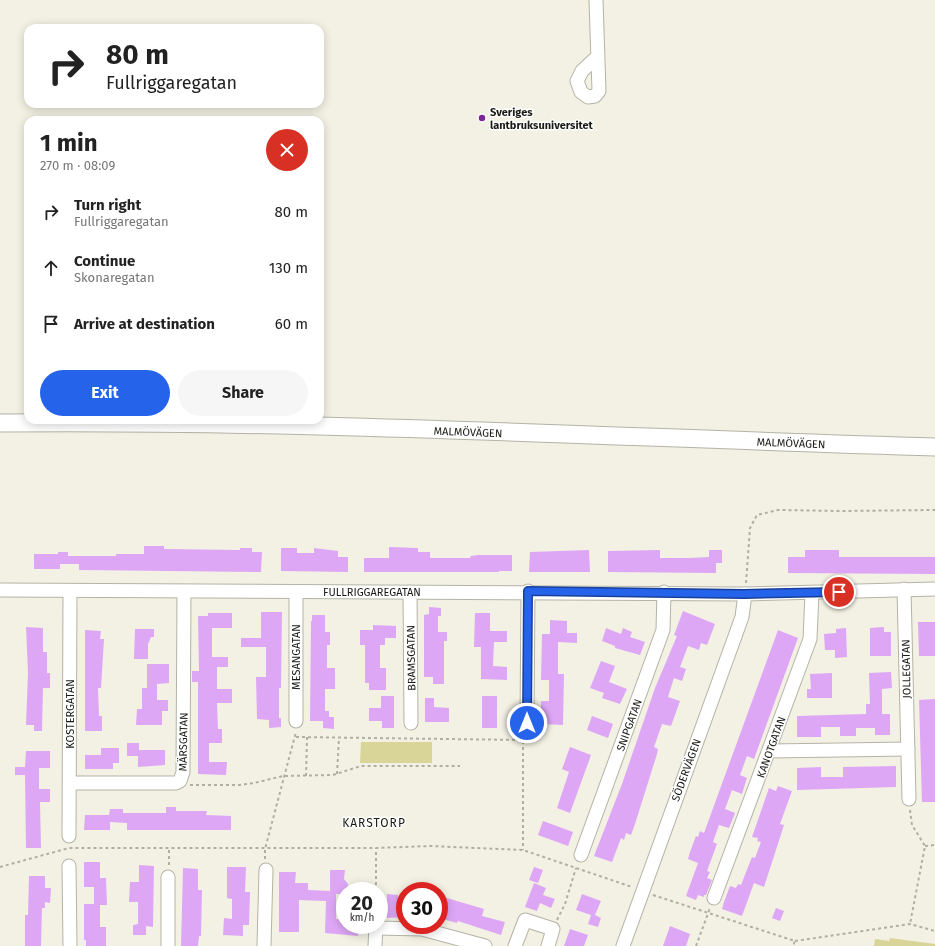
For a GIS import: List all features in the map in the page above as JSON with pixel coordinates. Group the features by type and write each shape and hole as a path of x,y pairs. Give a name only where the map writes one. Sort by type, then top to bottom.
{"main road":[{"name":"MALMÖVÄGEN","path":"0,423 24,423"},
{"name":"MALMÖVÄGEN","path":"170,424 935,447"}],"street":[{"path":"596,0 598,57"},
{"name":"JOLLEGATAN","path":"904,589 909,799"},
{"name":"FULLRIGGAREGATAN","path":"0,590 296,593 528,591 744,594 935,589"},
{"name":"KOSTERGATAN","path":"69,842 70,591"},
{"path":"527,723 528,591"},
{"name":"MÄRSGATAN","path":"70,783 176,783 180,781 183,772 184,592"},
{"name":"BRAMSGATAN","path":"410,592 411,723"},
{"name":"SNIPGATAN","path":"579,861 663,630 664,592"},
{"name":"MESANGATAN","path":"296,593 296,721"},
{"name":"KANOTGATAN","path":"714,898 770,751 810,639 812,593"},
{"name":"SÖDERVÄGEN","path":"624,946 742,617 744,594"},
{"path":"770,751 908,749"},
{"path":"69,866 70,946"},
{"path":"264,946 266,870"},
{"path":"168,877 168,946"},
{"path":"515,946 525,920 553,929 548,946"},
{"path":"388,928 422,929 485,946"},
{"path":"375,946 376,934"}],"path":[{"path":"744,594 748,574 750,528 757,516 778,510 935,510"},
{"path":"266,870 265,849 283,776 296,737 523,740 523,850"},
{"path":"306,737 306,776"},
{"path":"337,774 339,738"},
{"path":"180,781 191,785 239,785 283,776 337,774 361,766 460,766"},
{"path":"909,799 912,825 925,846 910,924"},
{"path":"69,842 69,866"},
{"path":"0,867 69,842 169,848 265,849 430,846 523,850 579,861 643,891 708,914 795,941 910,924 935,931"},
{"path":"925,846 935,845"},
{"path":"168,877 169,848"},
{"path":"376,848 376,882"},
{"path":"553,929 565,904 579,861"},
{"path":"696,946 714,898"},
{"path":"793,946 795,941"}],"shaded area":[{"path":"361,742 432,742 432,763 360,763"},
{"path":"890,938 935,944 935,946 874,946 875,939 889,941"}],"building":[{"path":"144,546 164,546 164,549 240,550 240,548 252,548 252,552 262,552 261,572 79,570 79,564 60,564 60,569 34,569 34,554 58,554 58,552 68,552 68,556 116,556 116,554 144,554"},
{"path":"389,547 418,548 418,552 430,552 430,558 470,558 471,556 478,555 512,555 512,571 364,572 364,558 389,558"},
{"path":"281,548 297,548 297,553 314,553 314,548 338,551 338,557 348,557 348,572 281,571"},
{"path":"589,550 590,572 529,572 530,552"},
{"path":"660,550 660,558 689,558 709,557 709,550 722,550 722,563 716,563 716,573 608,572 608,551"},
{"path":"805,550 839,550 839,557 935,557 935,574 788,573 788,557 805,557"},
{"path":"429,607 441,608 441,616 438,616 438,632 447,632 447,641 444,641 444,684 433,684 433,677 424,677 424,615 429,614"},
{"path":"683,611 715,624 707,645 701,643 699,650 688,646 680,667 686,669 682,681 674,678 668,697 680,701 671,726 662,724 654,747 658,749 657,754 635,824 631,835 626,833 624,840 621,838 612,862 594,856 622,784 655,688 677,636 674,635"},
{"path":"261,612 282,612 281,688 279,688 279,718 281,718 281,727 269,728 269,720 257,719 256,677 266,677 266,647 241,647 241,638 261,638"},
{"path":"208,613 232,613 232,628 212,628 212,657 228,657 228,667 217,667 217,689 232,689 232,703 217,703 218,729 222,729 222,743 209,743 209,762 227,762 226,775 198,774 198,682 192,682 192,671 199,671 198,616 208,616"},
{"path":"475,613 490,613 490,631 507,631 507,642 494,642 493,666 507,667 507,680 481,679 481,647 474,647"},
{"path":"312,615 325,615 325,632 330,632 330,645 327,645 327,668 335,668 335,689 325,689 325,711 329,711 329,717 334,717 334,729 323,728 323,721 310,721"},
{"path":"550,620 567,621 567,633 577,633 577,643 558,642 558,674 564,674 563,725 541,724 541,701 549,701 549,680 541,680 542,634 550,634"},
{"path":"918,622 935,622 935,656 919,656"},
{"path":"373,625 396,626 396,638 385,638 385,645 380,645 380,668 386,668 386,690 369,690 369,683 365,683 365,645 360,645 360,630 373,630"},
{"path":"26,627 43,628 43,652 47,652 47,673 50,673 50,688 43,688 42,731 34,731 34,725 26,725 28,673"},
{"path":"884,627 884,632 891,632 891,656 870,656 870,628"},
{"path":"606,628 621,634 623,628 632,632 630,637 645,642 640,655 615,648 615,646 602,641"},
{"path":"846,628 847,657 835,658 835,650 825,650 824,634 836,633 836,629"},
{"path":"135,629 154,629 154,637 151,637 148,644 148,659 134,659"},
{"path":"85,630 101,631 100,639 104,639 101,688 98,688 99,716 102,716 102,731 85,731"},
{"path":"778,630 798,638 754,759 747,756 740,775 747,778 742,794 732,790 725,809 735,813 729,828 719,825 713,842 717,844 707,871 710,872 707,878 712,880 706,895 704,895 704,897 698,895 696,900 686,896 698,863 688,859 690,852 696,836 698,837 700,831 704,833"},
{"path":"601,661 615,666 609,682 627,689 620,704 602,698 604,693 590,688"},
{"path":"147,664 169,664 169,683 157,684 157,700 168,700 168,711 162,711 162,725 136,725 137,709 142,709 142,688 147,688"},
{"path":"891,672 892,688 882,689 882,714 890,714 890,735 875,735 875,728 856,728 856,736 840,736 840,727 821,727 821,737 797,737 797,716 866,714 866,704 870,704 869,673"},
{"path":"832,673 832,698 807,698 807,689 811,689 810,674"},
{"path":"381,696 394,696 394,728 382,728 382,721 369,721 369,708 381,708"},
{"path":"482,696 497,696 497,728 482,728"},
{"path":"425,698 434,698 434,707 449,708 449,722 425,722"},
{"path":"935,699 935,802 922,802 919,700"},
{"path":"592,716 613,724 608,738 587,730"},
{"path":"127,743 139,743 139,750 165,750 165,765 138,767 138,756 127,756"},
{"path":"570,747 591,755 570,813 557,808 569,772 562,769"},
{"path":"101,748 119,748 119,763 113,763 113,769 85,769 85,755 101,755"},
{"path":"26,751 50,751 50,768 39,768 39,789 50,789 50,802 40,802 41,848 26,848 25,775 15,775 15,767 25,767"},
{"path":"896,766 896,787 797,790 797,768 821,767 821,777 843,777 843,767"},
{"path":"778,786 792,791 780,824 784,825 764,887 754,883 742,916 722,909 730,886 736,888 738,884 741,885 752,857 755,858 761,842 757,841 758,838 752,837 769,788 776,791"},
{"path":"166,807 176,807 176,811 207,811 206,815 231,816 231,830 127,830 127,823 110,822 110,830 84,830 85,815 109,815 110,809 123,809 123,813 166,813"},
{"path":"543,821 573,832 568,846 538,835"},
{"path":"84,862 100,862 100,878 106,878 107,905 100,905 100,927 106,927 106,946 86,946 86,940 84,940 84,904 94,904 94,887 84,887"},
{"path":"139,865 154,866 153,927 146,926 146,935 133,935 133,925 138,924 138,902 129,902 130,882 139,882"},
{"path":"227,867 246,867 245,892 250,892 249,925 243,925 243,936 223,935 224,918 232,919 232,899 227,898"},
{"path":"534,867 543,870 538,883 529,880"},
{"path":"183,868 198,869 198,890 202,890 201,936 199,936 198,946 181,946"},
{"path":"330,870 345,870 344,879 346,882 336,882 336,934 325,933 326,901 299,900 299,932 279,932 279,872 296,872 295,883 308,883 308,890 330,891"},
{"path":"29,876 45,876 45,888 51,888 50,903 45,902 45,908 42,908 41,946 25,946 25,915 28,915"},
{"path":"534,883 546,888 543,895 555,899 551,908 540,903 537,911 525,907"},
{"path":"388,894 396,895 396,918 388,918"},
{"path":"582,894 601,901 595,915 601,918 598,927 588,924 591,915 576,910"},
{"path":"448,898 484,909 482,916 505,922 501,935 458,921 457,923 448,920"},
{"path":"776,908 784,911 780,921 772,918"},
{"path":"670,926 690,934 686,946 663,946"},
{"path":"570,929 588,935 584,946 564,946"},
{"path":"336,934 358,934 358,936"}],"place":[{"name":"Sveriges lantbruksuniversitet","path":"482,118"}],"district":[{"name":"KARSTORP","path":"374,823"}],"route":[{"path":"527,723 528,591 744,594 839,592"}]}
